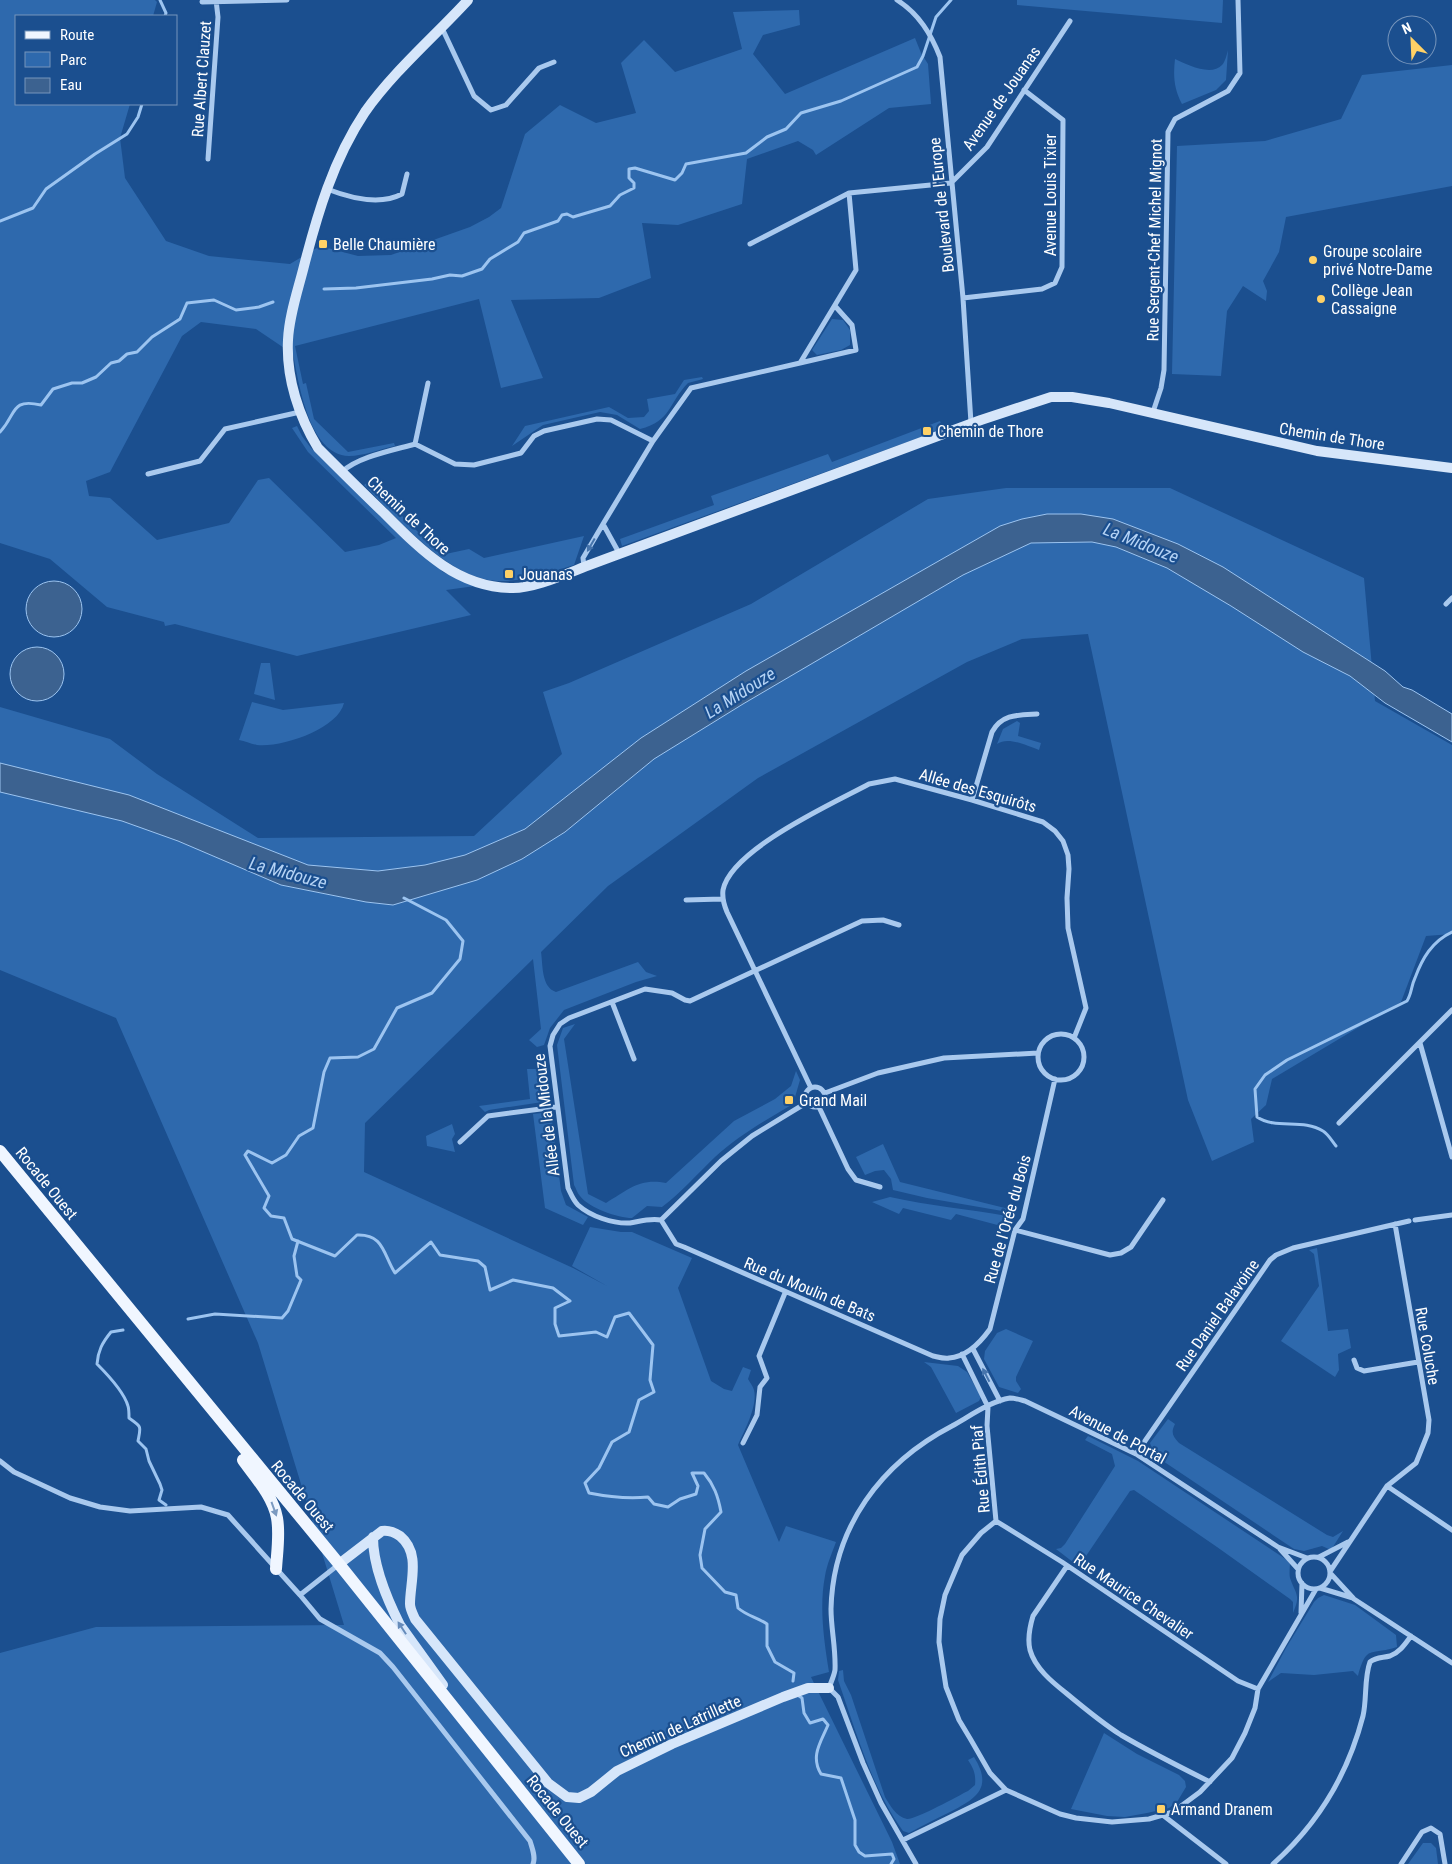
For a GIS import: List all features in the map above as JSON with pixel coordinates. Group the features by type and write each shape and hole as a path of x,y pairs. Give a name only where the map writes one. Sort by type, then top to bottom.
{"main road":[{"name":"Rocade Ouest","path":"0,1151 339,1564 579,1864"},
{"path":"211,1409 223,1432 270,1499 277,1517 276,1569"},
{"path":"562,1842 584,1864"}],"street":[{"path":"202,2 287,0"},
{"name":"Chemin de Thore","path":"468,0 403,67 366,110 347,140 327,188 310,242 297,292 288,341 292,388 308,432 318,448 414,542 439,564 457,575 476,583 513,588 527,586 584,567 971,424 1051,397 1072,397 1153,412 1317,451 1452,468"},
{"name":"Boulevard de l'Europe","path":"897,0 923,23 940,56 963,298 971,424"},
{"name":"Rue Sergent-Chef Michel Mignot","path":"1153,412 1161,388 1164,370 1168,132 1175,119 1228,90 1240,73 1238,0"},
{"name":"Rue Albert Clauzet","path":"208,159 218,17 216,1"},
{"name":"Avenue de Jouanas","path":"952,183 987,147 1070,21"},
{"path":"442,28 474,96 491,110 506,105 538,68 554,62"},
{"name":"Avenue Louis Tixier","path":"963,298 1042,288 1055,283 1062,267 1063,120 1024,90"},
{"path":"327,188 342,195 381,201 392,199 402,194 408,174"},
{"path":"750,244 849,193 952,183"},
{"path":"800,363 856,270 849,193"},
{"path":"584,567 584,558 654,441 692,388 856,350 852,325 835,306"},
{"path":"415,444 428,383"},
{"path":"148,474 200,461 224,430 300,412"},
{"path":"342,472 347,467 365,460 415,444 455,464 474,466 521,453 534,436 544,431 597,419 611,420 654,441"},
{"path":"604,524 619,553"},
{"path":"1446,604 1452,598"},
{"path":"972,800 992,732 996,725 1011,716 1037,714"},
{"name":"Allée des Esquirôts","path":"722,899 723,889 729,876 738,864 752,852 789,827 869,784 895,779 1043,822 1056,831 1063,841 1068,855 1068,928 1086,1008 1074,1038"},
{"path":"686,900 722,899 754,971 811,1088"},
{"name":"Allée de la Midouze","path":"661,1220 653,1218 631,1222 614,1222 594,1215 574,1201 568,1188 556,1107 550,1046 553,1035 560,1024 569,1018 646,989 672,994 690,1001 862,921 883,920 899,925"},
{"path":"612,1002 634,1058"},
{"path":"1339,1123 1452,1010"},
{"path":"1062,1034 1074,1038 1079,1043 1084,1056 1080,1069 1069,1078 1055,1079 1050,1077 1042,1069 1038,1059 1040,1047 1049,1037 1062,1034"},
{"path":"1420,1043 1452,1157"},
{"path":"825,1093 878,1073 944,1058 1038,1053"},
{"name":"Rue de l'Orée du Bois","path":"962,1354 973,1349 981,1342 990,1329 1015,1230 1023,1219 1055,1079"},
{"path":"811,1088 820,1088 825,1093 825,1100 819,1107 812,1107 806,1103 806,1092 811,1088"},
{"path":"661,1220 721,1161 752,1136 806,1103"},
{"path":"460,1142 488,1116 556,1107"},
{"path":"819,1107 848,1169 856,1180 880,1188"},
{"path":"1015,1230 1110,1255 1121,1254 1132,1247 1163,1200"},
{"name":"Rue Daniel Balavoine","path":"1136,1454 1270,1260 1276,1255 1293,1248 1412,1220 1452,1215"},
{"name":"Rue du Moulin de Bats","path":"661,1220 676,1244 933,1356 949,1358 962,1354"},
{"name":"Rue Coluche","path":"1331,1572 1350,1540 1387,1486 1416,1463 1428,1433 1429,1420 1395,1224"},
{"path":"743,1443 757,1415 760,1387 767,1378 759,1356 785,1292"},
{"path":"973,1349 1000,1401"},
{"path":"962,1354 988,1407"},
{"path":"1354,1360 1357,1368 1364,1371 1418,1362"},
{"name":"Avenue de Portal","path":"830,1688 835,1672 831,1610 833,1586 846,1538 855,1516 873,1489 893,1467 927,1441 988,1407 1010,1398 1025,1401 1136,1454 1278,1547 1307,1558"},
{"name":"Rue Édith Piaf","path":"988,1407 987,1426 996,1521 981,1533 962,1555 942,1607 939,1642 946,1686 959,1720 990,1773 1006,1790 1060,1814 1093,1821 1133,1821 1164,1816"},
{"path":"0,1461 14,1472 70,1498 100,1507 130,1511 201,1507 228,1515 320,1619 380,1653 393,1667 530,1841 533,1851 533,1864"},
{"path":"1387,1486 1452,1530"},
{"name":"Rue Maurice Chevalier","path":"996,1521 1067,1566 1238,1681 1258,1688"},
{"name":"Chemin de Latrillette","path":"373,1537 379,1532 390,1531 405,1541 411,1550 413,1559 410,1606 415,1619 548,1783 567,1798 579,1798 591,1792 617,1771 728,1720 808,1688 830,1688"},
{"path":"300,1595 373,1537"},
{"path":"373,1537 373,1549 383,1582 400,1626 447,1690 457,1713"},
{"name":"Rue Coluche","path":"1319,1557 1350,1540"},
{"name":"Avenue de Portal","path":"1278,1547 1298,1569"},
{"path":"1354,1598 1318,1589 1310,1589 1299,1579 1298,1569 1307,1558 1319,1557 1327,1562 1331,1572 1354,1598 1452,1663"},
{"path":"1067,1566 1033,1616 1030,1625 1028,1642 1030,1651 1038,1666 1057,1686 1104,1724 1144,1748 1210,1782"},
{"path":"1226,1864 1164,1816 1182,1806 1210,1782 1232,1758 1255,1708 1258,1688 1300,1616 1318,1589 1329,1581 1331,1572"},
{"path":"1300,1616 1302,1583"},
{"path":"1272,1864 1302,1836 1314,1821 1340,1778 1352,1750 1363,1716 1370,1662 1376,1658 1390,1656 1398,1652 1411,1636"},
{"path":"830,1688 838,1697 863,1764 881,1804 916,1864"},
{"path":"903,1840 1006,1790"},
{"path":"1401,1864 1422,1832 1431,1828 1440,1834 1445,1864"}],"green space":[{"path":"0,0 155,0 157,2 153,15 15,15 15,105 130,105 120,138 125,178 166,241 209,256 290,264 320,246 358,256 391,255 470,227 489,217 501,208 525,134 560,105 596,123 636,113 621,63 644,40 675,72 742,49 733,12 799,10 800,25 763,35 753,54 785,94 915,38 928,64 931,104 889,108 816,155 813,150 798,141 747,159 742,204 678,225 642,223 651,278 599,298 511,300 543,378 501,388 479,299 295,346 303,384 306,383 314,419 348,452 394,443 395,446 366,454 349,456 335,453 324,444 315,431 303,399 293,354 256,329 201,322 182,336 110,472 86,481 89,496 110,498 157,540 229,523 258,480 269,478 345,552 379,545 396,538 308,452 292,428 297,426 311,448 443,572 475,586 446,590 471,615 297,656 175,624 165,626 164,622 107,607 50,559 0,543"},
{"path":"1017,0 1223,0 1222,23 1017,5"},
{"path":"1228,50 1226,80 1216,90 1182,104 1175,82 1175,59 1198,68 1212,70 1222,65"},
{"path":"1452,65 1452,186 1286,217 1279,252 1263,281 1267,291 1266,301 1243,286 1227,311 1221,376 1172,374 1177,146 1265,141 1341,119 1362,75"},
{"path":"832,319 843,320 850,330 850,345 841,350 817,355 812,350"},
{"path":"702,377 703,379 688,383 664,416 650,426 640,429 617,415 600,412 543,425 512,446 525,426 609,407 628,418 644,417 649,411 647,399 675,394 684,380"},
{"path":"940,421 943,429 622,546 620,539 714,505 711,496 828,454 832,462"},
{"path":"368,482 441,555 469,549 484,558 584,536 574,565 518,580 495,581 484,579 467,573 451,564 419,540 364,485"},
{"path":"1006,488 1170,488 1364,578 1375,701 1452,745 1452,934 1426,936 1401,1002 1272,1079 1266,1105 1251,1119 1254,1142 1212,1161 1188,1100 1088,634 1022,639 967,662 758,778 608,886 541,952 545,981 556,992 638,962 646,972 657,976 636,982 564,1010 550,1028 544,1045 537,1047 529,1040 541,1029 533,959 365,1123 364,1172 573,1268 607,1286 572,1266 590,1227 632,1232 692,1258 678,1288 711,1381 724,1389 732,1391 743,1367 751,1370 748,1379 754,1390 754,1403 750,1418 738,1445 779,1542 786,1526 836,1542 826,1572 822,1600 829,1672 811,1677 892,1842 900,1864 0,1864 0,1653 96,1627 344,1625 258,1343 116,1018 0,970 0,707 110,739 157,774 258,838 474,836 562,754 543,692 569,683 751,604 928,499"},
{"path":"261,663 270,663 275,700 254,694"},
{"path":"252,702 283,710 344,703 340,712 320,729 293,740 257,745 239,740"},
{"path":"1017,721 1020,723 1018,736 1041,743 1039,750 1012,741 997,744 1003,729"},
{"path":"575,1024 564,1039 588,1194 606,1203 634,1186 648,1182 666,1183 734,1121 775,1099 791,1086 796,1071 800,1080 793,1104 724,1149 662,1207 647,1206 632,1218 604,1212 584,1200 574,1185 557,1045 563,1028"},
{"path":"527,1069 546,1069 549,1101 485,1112 479,1106 530,1099"},
{"path":"551,1112 561,1191 566,1205 588,1217 583,1225 545,1208 533,1114"},
{"path":"452,1124 455,1134 452,1139 455,1152 427,1146 426,1136"},
{"path":"883,1144 900,1182 1009,1209 1008,1212 893,1190 891,1179 884,1170 865,1175 856,1157"},
{"path":"890,1197 1007,1216 1005,1227 956,1214 951,1220 903,1208 899,1214 872,1202"},
{"path":"1317,1248 1328,1331 1348,1329 1351,1348 1338,1354 1339,1370 1335,1377 1281,1341 1319,1286 1314,1254 1309,1250"},
{"path":"1006,1329 1033,1341 1016,1377 1016,1381 1021,1389 1018,1393 999,1387 984,1359 985,1351 997,1333"},
{"path":"924,1362 958,1366 967,1372 981,1397 979,1401 956,1413 931,1367"},
{"path":"1168,1419 1175,1424 1173,1434 1179,1443 1327,1535 1333,1537 1343,1531 1331,1550 1322,1546 1304,1551 1294,1549 1154,1455 1150,1443"},
{"path":"1088,1436 1138,1461 1290,1562 1290,1578 1297,1598 1293,1613 1293,1602 1290,1599 1134,1490 1130,1491 1084,1559 1087,1573 1056,1549 1061,1548 1065,1544 1115,1466 1112,1454 1085,1440"},
{"path":"1324,1595 1355,1605 1396,1635 1397,1647 1367,1655 1358,1676 1353,1671 1314,1675 1281,1673 1268,1682 1314,1602"},
{"path":"843,1670 844,1681 851,1695 885,1797 897,1813 903,1818 912,1818 968,1791 975,1785 974,1772 968,1760 974,1757 982,1777 982,1785 979,1792 958,1808 909,1833 903,1831 882,1796 865,1758 838,1680 839,1671"},
{"path":"1104,1733 1137,1754 1179,1775 1185,1781 1186,1787 1177,1802 1169,1808 1125,1817 1107,1816 1071,1809"},
{"path":"1423,1843 1431,1843 1436,1848 1438,1864 1408,1864"}],"water":[{"name":"La Midouze","path":"1047,514 1081,514 1113,519 1178,544 1223,567 1385,671 1403,687 1412,690 1452,714 1452,742 1385,703 1350,676 1303,652 1167,568 1116,547 1092,542 1031,543 963,575 743,704 654,759 565,832 522,859 477,880 393,905 366,902 281,885 178,841 122,821 0,792 0,763 129,795 308,865 378,871 425,865 465,855 525,829 641,738 746,671 1000,526"},
{"path":"54,581 65,583 74,589 80,598 82,609 80,620 74,629 65,635 54,637 43,635 34,629 28,620 26,609 28,598 34,589 43,583"},
{"path":"32,647 42,647 52,651 60,659 64,674 60,689 52,697 42,701 32,701 22,697 14,689 10,679 10,669 14,659 22,651"}],"waterway":[{"path":"160,0 165,15"},
{"path":"324,289 356,288 450,275 462,276 482,269 490,259 518,242 524,233 558,221 562,215 567,214 573,217 610,206 620,195 634,188 634,183 629,178 629,169 635,168 675,180 682,173 686,164 746,153 767,137 786,129 801,113 841,101 917,67 923,56 936,17 951,0"},
{"path":"0,221 33,208 46,189 127,134 138,117 142,105"},
{"path":"0,432 19,406 31,403 41,405 53,389 72,383 82,383 96,377 111,363 119,361 127,354 137,352 152,337 180,319 187,303 214,300 236,310 259,307 273,302"},
{"path":"404,898 446,920 463,941 460,959 432,993 397,1008 374,1049 358,1057 330,1058 324,1072 313,1128 299,1136 286,1155 272,1163 248,1151 245,1155 269,1196 264,1208 271,1216 284,1218 292,1239 335,1256 357,1235 373,1238 382,1246 395,1273 431,1242 440,1255 478,1261 485,1267 490,1290 513,1280 553,1288 570,1301 555,1308 555,1324 559,1336 596,1332 607,1337 615,1317 629,1313 653,1345 650,1380 654,1392 639,1400 629,1432 612,1442 599,1468 585,1483 589,1493 618,1497 648,1497 654,1504 668,1507 680,1499 696,1494 698,1486 692,1473 704,1473 715,1491 721,1512 705,1529 700,1555 702,1568 725,1592 736,1595 738,1608 767,1624 767,1646 775,1662 794,1673 793,1681"},
{"path":"1336,1146 1325,1132 1315,1127 1273,1123 1257,1117 1255,1089 1265,1075 1287,1060 1407,1001 1425,957 1439,940 1452,932"},
{"path":"188,1319 215,1314 282,1318 288,1311 301,1280 297,1276 294,1256 298,1241"},
{"path":"123,1330 111,1332 99,1351 97,1364 119,1389 128,1406 129,1418 139,1427 138,1441 146,1449 149,1461 160,1484 162,1490 159,1500 166,1505"},
{"path":"799,1696 802,1698 804,1713 810,1723 823,1719 828,1725 820,1743 816,1761 821,1774 841,1778 855,1820 855,1845 859,1852 865,1856 892,1854 894,1859 891,1864"}],"place":[{"name":"Belle Chaumière","path":"323,244"},
{"name":"Groupe scolaire privé Notre-Dame","path":"1313,260"},
{"name":"Collège Jean Cassaigne","path":"1321,299"},
{"name":"Chemin de Thore","path":"927,431"},
{"name":"Jouanas","path":"509,574"},
{"name":"Grand Mail","path":"789,1100"},
{"name":"Armand Dranem","path":"1161,1809"}]}
